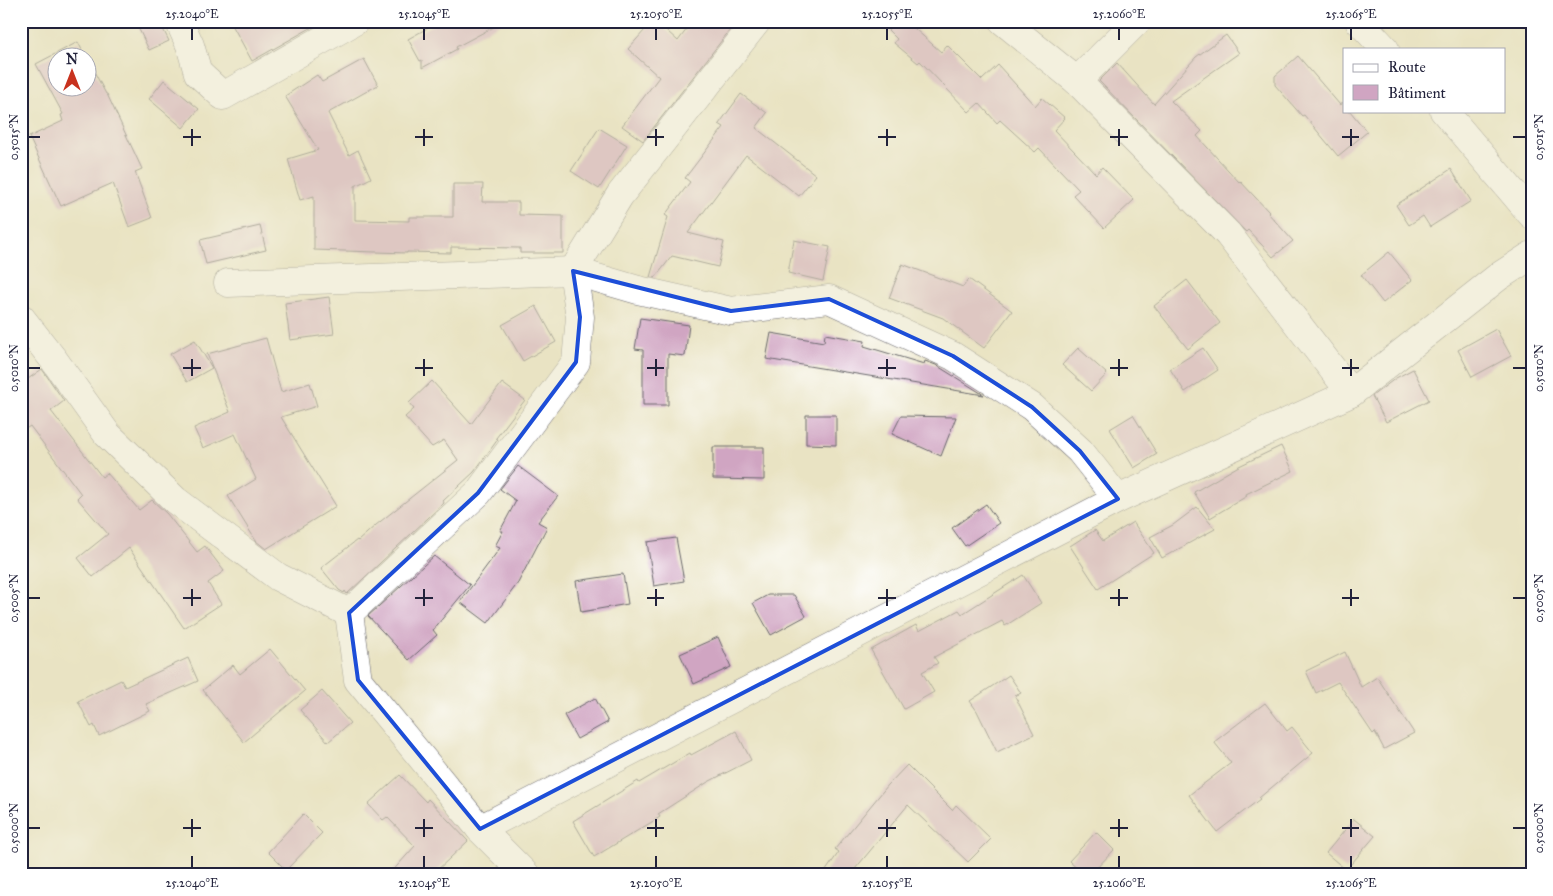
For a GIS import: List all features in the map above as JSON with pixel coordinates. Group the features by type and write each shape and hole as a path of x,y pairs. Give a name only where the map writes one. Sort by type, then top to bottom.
{"street":[{"path":"179,21 190,45 198,72 223,96 355,21"},
{"path":"349,613 478,493 576,362 580,317 573,271 620,196 757,21"},
{"path":"1003,21 1077,81 1228,234 1351,393"},
{"path":"1077,81 1137,21"},
{"path":"1359,21 1384,48"},
{"path":"1445,112 1532,215"},
{"path":"480,829 1118,499 1351,393 1498,277 1532,255"},
{"path":"228,283 573,271 638,290 732,311 829,300 952,356 1032,407 1080,451 1118,499"},
{"path":"21,318 107,434 174,500 278,577 349,613"},
{"path":"349,613 358,680 480,829 526,875"}],"highlighted area":[{"path":"573,271 731,311 829,299 953,356 1032,407 1080,451 1118,499 480,829 358,680 349,613 478,493 576,362 580,317"}],"building":[{"path":"135,21 159,21 169,41 149,50"},
{"path":"230,21 323,21 252,61"},
{"path":"440,21 505,21 456,47 457,49 422,68 422,60 420,61 408,39"},
{"path":"653,21 656,21 678,41 693,21 737,21 643,141 622,126 659,77 628,49"},
{"path":"881,21 906,21 941,52 947,45 982,80 998,65 1035,106 1042,98 1065,118 1054,130 1096,174 1102,167 1134,200 1104,228 1073,195 1079,190 1039,148 1035,152 1000,120 997,123 979,103 969,112 920,61 918,63 894,43 897,39"},
{"path":"1226,35 1239,53 1171,101 1202,131 1197,136 1269,212 1293,241 1273,257 1248,230 1246,232 1099,81 1117,63 1154,104 1196,57"},
{"path":"78,42 81,48 67,48"},
{"path":"1298,56 1340,105 1342,102 1343,112 1351,112 1367,132 1338,156 1304,115 1302,116 1275,85 1275,76"},
{"path":"48,58 48,86 36,64"},
{"path":"364,59 378,85 328,113 349,155 358,150 371,178 355,186 355,220 409,221 409,217 453,217 453,184 483,184 482,202 519,202 519,215 563,216 563,253 520,253 520,248 451,247 451,253 314,250 314,196 300,200 288,159 318,150 285,96 317,75 322,82"},
{"path":"98,79 142,169 135,172 152,218 129,227 113,183 61,206 29,137 63,121 61,115 63,114 54,98 98,98"},
{"path":"164,80 199,109 183,128 149,99"},
{"path":"741,94 767,113 756,128 816,175 799,196 746,155 688,233 724,242 718,267 672,256 655,278 650,277 668,217 665,215 690,182 685,178 724,127 719,124"},
{"path":"599,128 627,145 599,189 571,171"},
{"path":"1451,169 1471,201 1430,227 1423,216 1409,225 1396,205"},
{"path":"260,226 266,250 206,264 200,240"},
{"path":"794,240 830,247 823,281 788,273"},
{"path":"1389,252 1412,280 1383,303 1361,275"},
{"path":"902,264 963,287 969,279 1012,311 984,348 943,318 889,298"},
{"path":"1187,280 1220,323 1188,349 1154,306"},
{"path":"329,297 334,334 290,340 285,303"},
{"path":"536,306 556,342 523,361 502,325"},
{"path":"640,318 689,325 685,356 668,354 668,405 643,405 643,350 635,349"},
{"path":"1496,329 1511,356 1472,377 1458,350"},
{"path":"771,333 824,342 825,334 865,341 864,346 924,364 925,361 936,365 984,395 766,359"},
{"path":"266,338 281,392 310,383 317,406 281,417 336,506 266,549 256,541 228,496 256,479 235,434 203,448 194,428 230,412 207,354"},
{"path":"195,340 212,368 187,382 170,354"},
{"path":"1078,348 1107,374 1091,391 1062,365"},
{"path":"1203,348 1218,370 1185,392 1170,369"},
{"path":"42,369 64,401 51,411 102,477 107,473 139,510 152,500 167,514 197,552 205,546 224,571 208,583 221,604 184,628 129,548 93,577 78,558 108,534 77,498 81,494 30,426 21,432 21,384"},
{"path":"1413,369 1429,400 1386,422 1372,396 1396,378"},
{"path":"432,381 471,424 502,383 525,400 496,438 498,439 474,472 443,501 444,503 347,594 345,591 344,593 339,590 321,568 358,541 458,460 444,440 432,447 405,417 414,409 409,403"},
{"path":"806,415 836,415 836,445 806,444"},
{"path":"1133,415 1157,454 1134,468 1110,429"},
{"path":"901,416 956,417 941,456 892,434"},
{"path":"1281,446 1293,471 1246,494 1247,496 1210,518 1194,492 1237,467"},
{"path":"713,447 764,447 764,480 713,479"},
{"path":"518,466 558,496 538,522 547,527 518,583 488,623 460,602 500,548 495,546 503,531 500,531 516,501 500,489"},
{"path":"986,504 999,523 965,546 952,528"},
{"path":"1197,507 1215,529 1162,558 1150,537 1173,525"},
{"path":"1133,522 1154,553 1098,589 1070,546 1095,530 1103,541"},
{"path":"676,538 684,581 654,586 647,542"},
{"path":"434,556 470,585 433,630 437,635 409,660 368,616"},
{"path":"623,574 628,604 581,612 576,581"},
{"path":"1023,575 1041,603 1005,626 1002,621 934,657 938,663 922,672 934,692 904,709 871,650 916,625 919,631 959,610 962,614"},
{"path":"768,595 794,595 806,616 771,635 753,603"},
{"path":"718,637 731,667 694,684 680,654"},
{"path":"270,649 305,691 244,742 203,690 233,665 240,674"},
{"path":"1345,652 1361,687 1377,677 1414,733 1384,749 1375,732 1373,734 1338,682 1316,693 1306,671"},
{"path":"188,658 198,681 146,704 150,711 99,736 94,725 91,727 78,701 121,680 125,687"},
{"path":"1009,675 1021,693 1015,696 1034,734 997,752 977,711 970,701"},
{"path":"322,691 350,723 328,742 300,710"},
{"path":"595,698 608,722 577,739 564,715"},
{"path":"1265,703 1287,731 1292,727 1313,753 1260,799 1217,832 1189,795 1231,763 1214,742"},
{"path":"736,731 751,760 708,782 658,814 660,817 594,857 573,821 638,781 639,783 690,753 691,755"},
{"path":"907,765 952,810 956,805 991,839 968,862 908,805 850,875 823,875 839,852 835,849"},
{"path":"400,775 426,802 428,799 468,841 432,875 389,875 415,846 387,817 383,820 368,804"},
{"path":"303,814 322,833 286,870 268,852"},
{"path":"1354,819 1375,836 1346,870 1326,853"},
{"path":"1096,832 1114,850 1090,875 1084,875 1069,861"}]}
